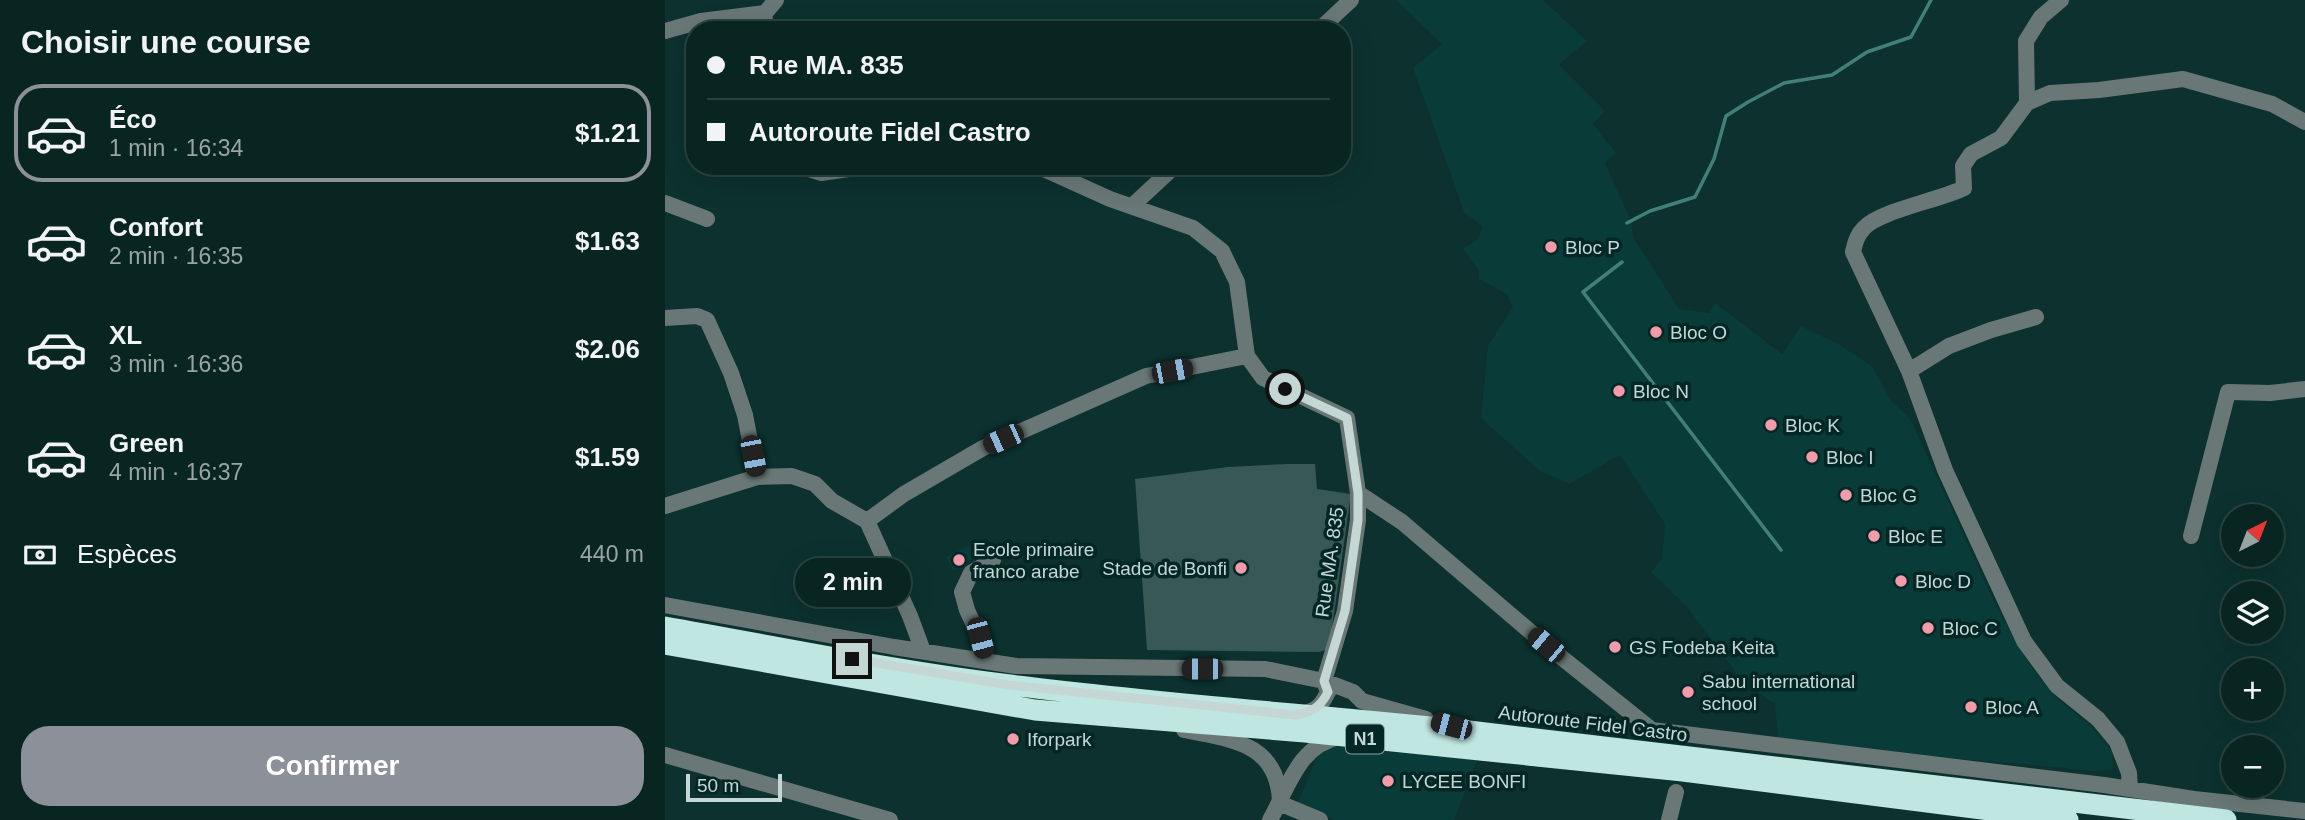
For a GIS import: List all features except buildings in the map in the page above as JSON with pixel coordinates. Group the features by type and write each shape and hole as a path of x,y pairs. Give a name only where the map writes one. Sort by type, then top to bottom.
{"highway":[{"name":"Autoroute Fidel Castro","path":"665,626 1008,685 1469,731 2226,820"},
{"name":"Autoroute Fidel Castro","path":"665,644 1035,710 1343,736 1696,773 2068,820"}],"street":[{"path":"766,21 776,0"},
{"path":"1329,21 1351,0"},
{"path":"2027,103 2026,41 2041,17 2061,0"},
{"path":"665,31 686,25"},
{"path":"2130,789 2129,774 2117,742 2098,719 2057,686 2024,641 1955,492 1909,371 1853,253 1857,237 1865,225 1964,188 1963,166 1971,154 2001,138 2027,103 2050,93 2183,79 2272,104 2305,121"},
{"path":"867,521 904,494 983,447 1146,376 1247,356 1237,282 1222,251 1193,228 1110,199 1057,175"},
{"path":"1132,206 1165,175"},
{"path":"665,203 707,219"},
{"path":"665,318 697,316 707,320 731,373 745,415 757,477"},
{"path":"1909,371 1949,346 2036,317"},
{"name":"Rue MA. 835","path":"1247,356 1263,379 1347,418 1358,493 1358,520 1345,611 1324,681 1328,692 1322,705 1312,712 1295,715"},
{"path":"2191,536 2228,392 2270,393 2305,389"},
{"path":"665,506 757,477 792,476 815,484 832,501 867,521 923,651"},
{"path":"1358,493 1402,522 1546,645 1652,730 2305,811"},
{"path":"986,661 962,592 971,573 993,560"},
{"path":"665,605 1016,666 1265,669 1324,681 1353,692 1362,701 1469,731"},
{"path":"1119,717 1245,744 1268,762 1279,781 1279,802"},
{"path":"1269,820 1295,771 1309,752 1324,740 1343,736"},
{"path":"665,755 890,820"},
{"path":"1669,820 1676,792"},
{"path":"1279,802 1320,820"}],"shaded area":[{"path":"1396,0 1543,0 1587,41 1559,65 1605,111 1593,124 1616,153 1605,163 1632,223 1633,237 1679,309 1709,313 1715,303 1782,354 1801,326 1840,345 1872,366 1891,401 1910,418 1996,606 2027,661 2054,696 2093,728 2112,751 2113,770 2094,771 1779,747 1775,704 1743,682 1687,607 1651,572 1662,559 1665,524 1620,455 1569,484 1540,471 1481,418 1488,346 1513,307 1507,294 1479,279 1479,271 1463,249 1478,239 1483,227 1464,212 1413,68 1442,44"},
{"name":"Stade de Bonfi","path":"1315,464 1317,489 1351,494 1330,642 1326,650 1147,650 1135,479 1228,467"},
{"name":"Ecole primaire franco arabe","path":"969,545 975,557 966,562 968,566 953,570 946,557"},
{"name":"LYCEE BONFI","path":"1329,746 1478,758 1454,820 1334,820 1297,804 1320,751"}],"waterway":[{"path":"1627,223 1650,211 1695,197 1714,159 1726,116 1784,83 1832,75 1867,52 1911,37 1931,0"},
{"path":"1622,262 1583,292 1781,550"}],"place":[{"name":"Bloc P","path":"1551,247"},
{"name":"Bloc O","path":"1656,332"},
{"name":"Bloc N","path":"1619,391"},
{"name":"Bloc K","path":"1771,425"},
{"name":"Bloc I","path":"1812,457"},
{"name":"Bloc G","path":"1846,495"},
{"name":"Bloc E","path":"1874,536"},
{"name":"Ecole primaire franco arabe","path":"959,560"},
{"name":"Stade de Bonfi","path":"1241,568"},
{"name":"Bloc D","path":"1901,581"},
{"name":"Bloc C","path":"1928,628"},
{"name":"GS Fodeba Keita","path":"1615,647"},
{"name":"Sabu international school","path":"1688,692"},
{"name":"Bloc A","path":"1971,707"},
{"name":"Iforpark","path":"1013,739"},
{"name":"LYCEE BONFI","path":"1388,781"}],"route":[{"path":"852,659 1008,685 1248,711 1295,715 1312,712 1322,705 1328,692 1324,681 1345,611 1358,520 1358,493 1347,418 1285,389"}]}
